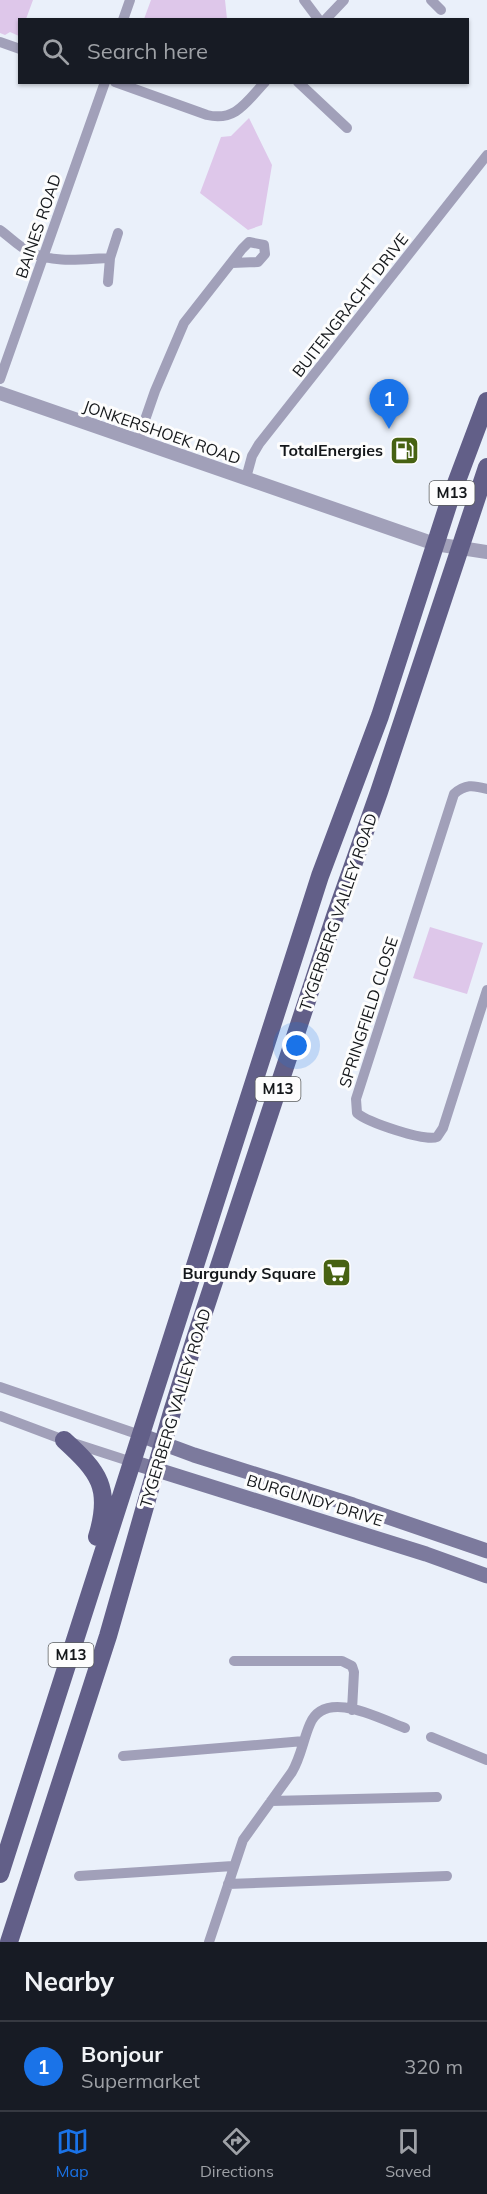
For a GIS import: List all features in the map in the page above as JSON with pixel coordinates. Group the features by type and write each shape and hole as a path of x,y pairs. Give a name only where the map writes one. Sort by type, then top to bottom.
{"main road":[{"name":"TYGERBERG VALLEY ROAD","path":"0,1874 316,888 380,716 435,544 470,441 487,401"},
{"name":"TYGERBERG VALLEY ROAD","path":"9,1942 108,1636 195,1339 487,467"},
{"name":"BURGUNDY DRIVE","path":"140,1435 232,1468 353,1505 487,1551"},
{"path":"64,1440 94,1470 102,1485 103,1505 100,1527 82,1585 78,1608 80,1626"},
{"name":"BURGUNDY DRIVE","path":"132,1462 426,1554 487,1576"}],"street":[{"path":"124,18 130,0"},
{"path":"304,0 318,18"},
{"path":"327,18 344,0"},
{"path":"431,0 441,10"},
{"path":"0,42 18,48"},
{"name":"BAINES ROAD","path":"0,379 104,84"},
{"path":"121,84 207,115 226,116 240,109 263,84"},
{"path":"300,84 347,128"},
{"name":"BUITENGRACHT DRIVE","path":"246,478 252,456 259,444 487,155"},
{"path":"0,230 23,248 44,257 65,261 110,258"},
{"path":"108,282 110,258 117,233"},
{"path":"138,440 155,391 184,323 232,263"},
{"name":"JONKERSHOEK ROAD","path":"0,393 435,544"},
{"path":"435,544 487,552"},
{"name":"SPRINGFIELD CLOSE","path":"487,789 470,785 454,794 356,1099 357,1113 369,1120 426,1138 437,1137 443,1128 487,990"},
{"path":"0,1387 140,1435"},
{"path":"0,1416 132,1462"},
{"path":"234,1661 342,1661 352,1666 354,1672 352,1710"},
{"path":"209,1942 243,1840 296,1767 310,1724 322,1710 338,1706 405,1728"},
{"path":"431,1737 487,1760"},
{"path":"123,1756 304,1741"},
{"path":"271,1802 437,1797"},
{"path":"79,1876 233,1866"},
{"path":"228,1884 447,1876"}],"shaded area":[{"path":"0,0 33,0 26,18 18,18 18,36 10,32 5,35 0,33"},
{"path":"151,0 225,0 227,18 144,18"},
{"path":"249,118 272,165 262,225 248,230 200,193 221,137 231,136"},
{"path":"430,927 483,943 467,994 413,978"}],"place":[{"name":"Bonjour","path":"389,429"},
{"name":"TotalEnergies","path":"404,450"},
{"name":"Burgundy Square","path":"337,1273"}]}
